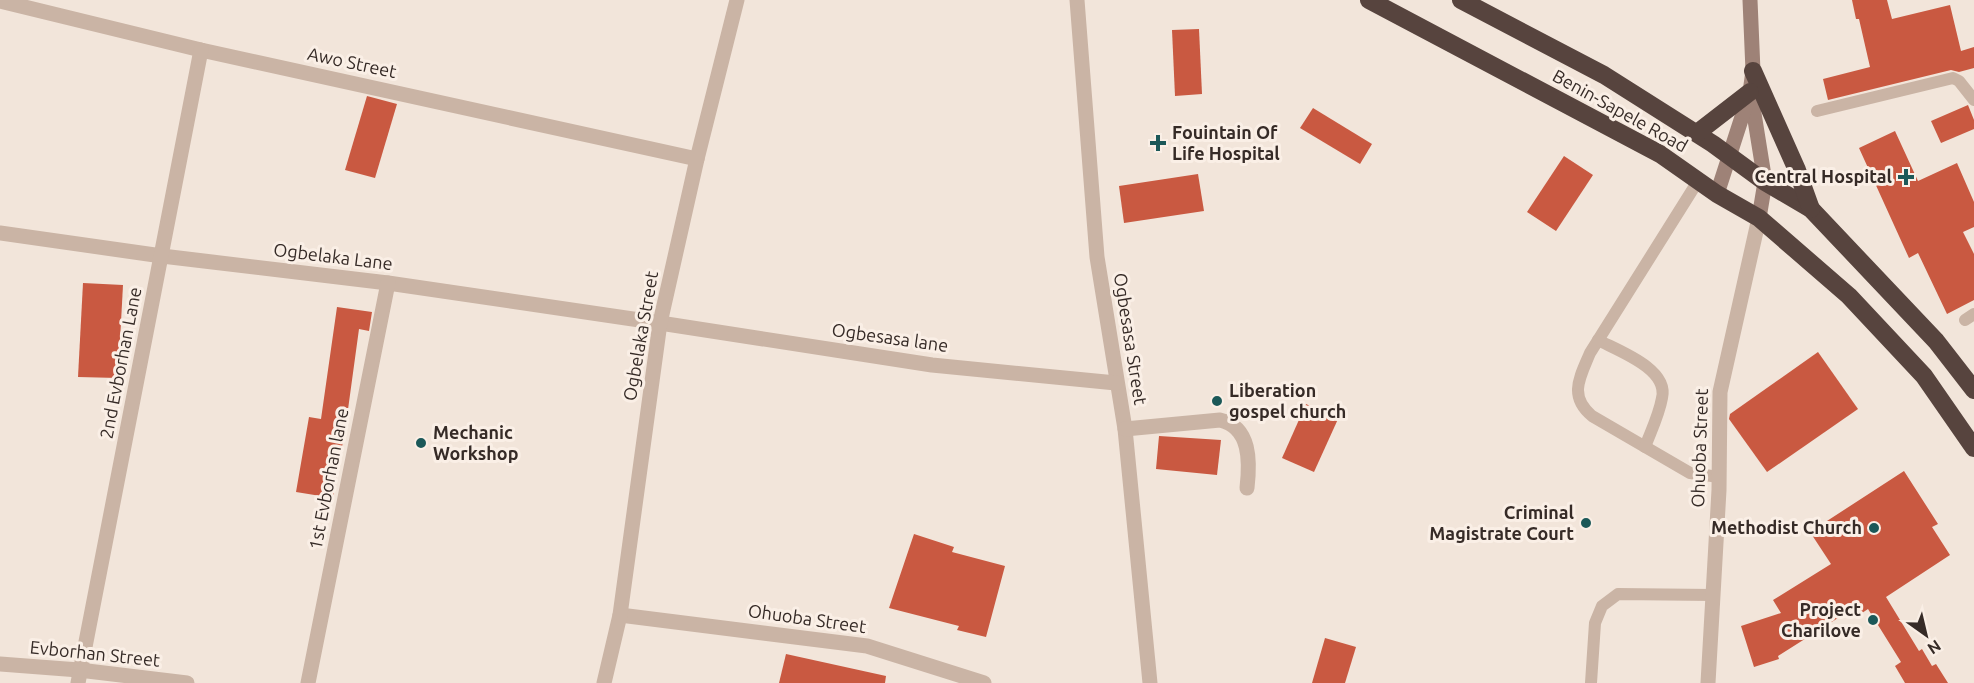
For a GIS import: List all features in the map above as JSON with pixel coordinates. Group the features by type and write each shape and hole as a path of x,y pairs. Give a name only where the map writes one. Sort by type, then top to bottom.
{"highway":[{"name":"Benin-Sapele Road","path":"1369,0 1660,154 1717,194 1759,218 1849,296 1872,320 1924,376 1974,448"},
{"name":"Benin-Sapele Road","path":"1461,0 1604,75 1697,133 1765,183 1811,209 1936,341 1974,390"},
{"path":"1753,71 1797,170 1811,209"},
{"path":"1697,133 1750,92"}],"street":[{"name":"Ogbelaka Street","path":"604,683 620,615 660,323 697,159 737,0"},
{"name":"Ogbesasa Street","path":"1077,0 1097,256 1125,429 1150,683"},
{"path":"1717,194 1750,92 1753,71 1750,0"},
{"name":"Awo Street","path":"0,1 201,50 697,159"},
{"name":"2nd Evborhan Lane","path":"79,677 201,50"},
{"path":"1750,92 1765,183 1759,218"},
{"name":"Ohuoba Street","path":"1708,683 1719,477 1719,392 1759,218"},
{"name":"Ogbelaka Lane","path":"0,233 162,256 388,283 660,323"},
{"name":"1st Evborhan lane","path":"308,683 388,283"},
{"name":"Ogbesasa lane","path":"660,323 932,365 1116,383"},
{"path":"1125,429 1221,420 1231,423 1245,440 1249,460 1247,488"},
{"name":"Ohuoba Street","path":"620,615 867,646 984,683"},
{"name":"Evborhan Street","path":"0,664 79,677 187,683"}],"lane":[{"path":"1817,111 1953,78 1959,81 1974,100"},
{"path":"1698,181 1590,353 1578,383 1578,394 1580,403 1592,416 1690,473 1719,477"},
{"path":"1598,340 1643,365 1660,380 1663,397 1645,447"},
{"path":"1591,683 1595,623 1602,606 1618,594 1713,595"}],"building":[{"path":"1852,0 1887,0 1892,19 1950,5 1961,51 1974,47 1974,68 1959,72 1951,70 1828,100 1823,79 1870,67 1859,19 1856,19"},
{"path":"1199,29 1202,94 1175,96 1172,30"},
{"path":"367,96 397,104 375,178 345,170"},
{"path":"1968,105 1974,120 1974,129 1941,143 1931,121"},
{"path":"1313,108 1372,144 1360,164 1300,128"},
{"path":"1895,131 1918,181 1957,163 1974,202 1974,227 1963,232 1974,254 1974,300 1947,314 1918,253 1909,258 1859,148"},
{"path":"1564,156 1593,175 1556,231 1527,212"},
{"path":"1198,174 1204,211 1124,223 1119,186"},
{"path":"83,283 123,285 118,378 78,377"},
{"path":"337,307 372,312 369,331 359,329 333,498 296,492 309,417 321,419"},
{"path":"1818,352 1858,409 1767,472 1729,419 1730,414"},
{"path":"1306,404 1338,419 1314,472 1282,458"},
{"path":"1159,436 1221,440 1217,475 1156,469"},
{"path":"1904,471 1938,524 1932,527 1950,555 1886,597 1919,651 1922,649 1932,666 1936,664 1948,683 1905,683 1895,666 1901,662 1868,609 1862,613 1857,606 1778,656 1779,659 1754,667 1741,626 1781,613 1773,600 1831,564 1810,532"},
{"path":"914,534 954,547 952,552 1005,566 986,637 957,630 959,626 889,608"},
{"path":"1325,638 1356,647 1345,683 1312,683"},
{"path":"786,654 886,676 885,683 779,683"}],"place":[{"name":"Fouintain Of Life Hospital","path":"1158,143"},
{"name":"Central Hospital","path":"1906,177"},
{"name":"Liberation gospel church","path":"1217,401"},
{"name":"Mechanic Workshop","path":"421,443"},
{"name":"Criminal Magistrate Court","path":"1586,523"},
{"name":"Methodist Church","path":"1874,528"},
{"name":"Project Charilove","path":"1873,620"}]}
